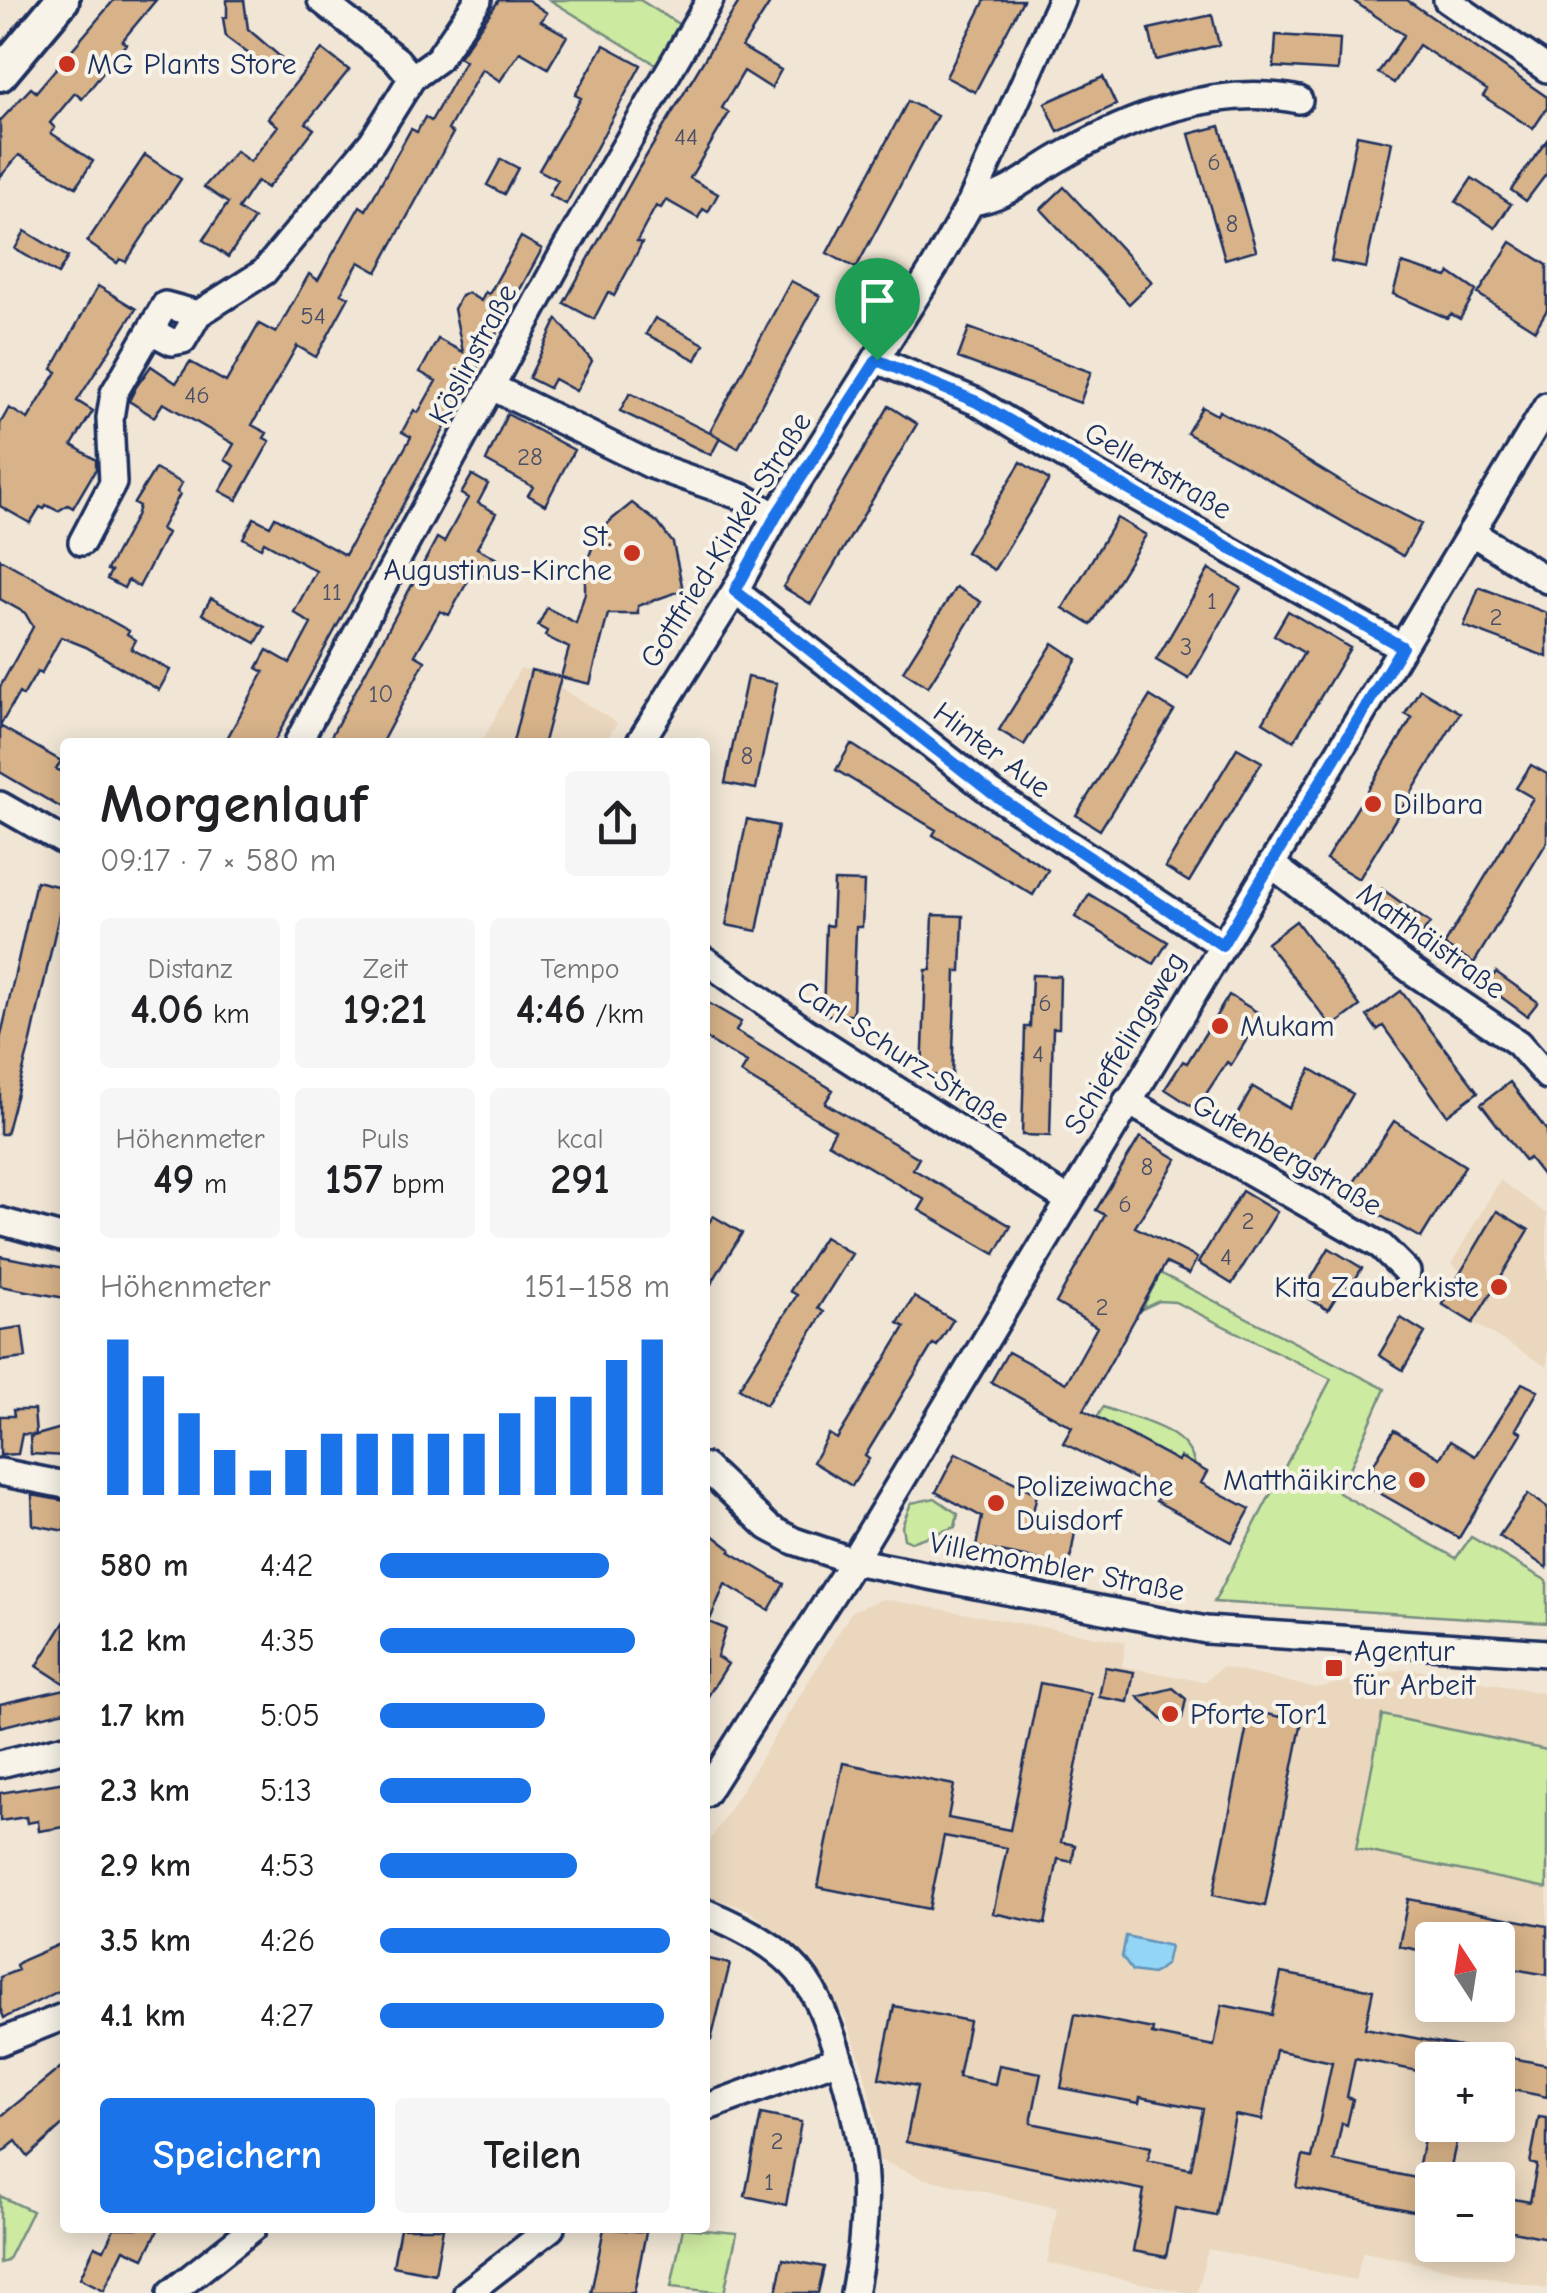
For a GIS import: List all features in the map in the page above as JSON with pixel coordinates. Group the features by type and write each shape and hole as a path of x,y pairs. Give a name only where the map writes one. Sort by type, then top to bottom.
{"main road":[{"path":"0,74 62,0"}],"street":[{"path":"320,0 398,60 412,78"},
{"path":"82,542 112,483 110,418 114,394 165,305 198,314 264,272 372,142 412,78 438,59 478,0"},
{"name":"Köslinstraße","path":"300,738 620,151 710,0"},
{"name":"Gottfried-Kinkel-Straße","path":"643,738 971,202 1062,0"},
{"path":"1447,0 1547,69"},
{"path":"971,202 1002,194 1060,157 1174,108 1231,95 1267,93 1300,100"},
{"name":"Gellertstraße","path":"877,360 977,402 1402,647"},
{"path":"492,387 651,465 745,498 776,516"},
{"name":"Schieffelingsweg","path":"710,1786 854,1561 1547,406"},
{"path":"1471,532 1547,580"},
{"name":"Hinter Aue","path":"735,591 992,793 1222,945"},
{"path":"1,811 60,840"},
{"name":"Matthäistraße","path":"1271,864 1412,971 1518,1043 1547,1076"},
{"name":"Carl-Schurz-Straße","path":"710,964 805,1031 1068,1200"},
{"name":"Gutenbergstraße","path":"1128,1101 1380,1246 1408,1272"},
{"path":"0,1222 60,1238"},
{"name":"Villemombler Straße","path":"710,1471 768,1527 854,1561 1206,1630 1547,1653"},
{"path":"0,1472 60,1484"},
{"path":"0,1764 60,1749"},
{"path":"710,1914 738,1926 790,1962 822,2004 859,2123 866,2176 866,2229 854,2293"},
{"path":"0,2042 60,2018"},
{"path":"710,2106 839,2059"},
{"path":"171,2293 247,2233"},
{"path":"467,2293 545,2233"}],"shaded area":[{"path":"520,668 561,677 559,687 617,723 608,738 484,738"},
{"name":"Kita Zauberkiste","path":"1500,1180 1547,1214 1547,1367 1442,1304 1461,1271 1451,1264"},
{"path":"883,1599 1126,1642 1122,1666 1204,1682 1222,1667 1316,1688 1408,1668 1547,1694 1547,2289 1363,2252 1355,2280 1208,2249 1197,2293 1047,2263 1057,2208 922,2178 879,2160 876,2122 863,2067 845,2018 812,1966 786,1939 747,1909 710,1897 710,1841 852,1611"}],"green space":[{"path":"550,0 640,0 680,25 657,65"},
{"path":"1160,1273 1385,1389 1339,1493 1456,1558 1471,1537 1547,1581 1547,1623 1214,1602 1331,1379 1175,1302 1159,1301 1142,1309"},
{"path":"1103,1407 1171,1434 1182,1442 1195,1466 1178,1461 1097,1417"},
{"path":"935,1498 958,1514 955,1527 911,1542 904,1539 902,1526 911,1503"},
{"path":"1382,1715 1547,1750 1547,1888 1356,1849"},
{"path":"0,2196 32,2211 7,2261 0,2263"},
{"path":"682,2233 737,2233 724,2293 671,2287"}],"water":[{"path":"1126,1936 1170,1946 1166,1964 1153,1974 1132,1971 1122,1957"}],"building":[{"path":"114,0 156,0 82,99 75,93 50,123 55,128 51,133 93,161 76,187 19,155 0,177 0,121 31,88 36,92"},
{"path":"227,0 244,0 248,29 284,60 261,63 226,37 223,18 227,17"},
{"path":"499,0 528,0 547,13 541,21 567,36 548,68 520,52 500,81 482,69 448,130 453,133 377,272 359,262 341,293 349,297 316,357 297,346 252,425 267,433 264,438 270,441 237,500 220,491 235,466 225,460 234,444 163,403 154,417 129,401 136,387 151,366 176,383 190,362 226,382 259,324 276,333 309,274 318,280 360,206 366,210 411,129 417,132 425,117 431,121 465,61 459,57"},
{"path":"740,0 772,0 742,47 781,70 771,88 744,71 722,108 729,113 690,178 718,194 708,212 703,209 698,218 666,200 661,208 656,206 614,296 608,292 594,319 564,303"},
{"path":"985,0 1023,0 975,92 946,77"},
{"path":"1352,0 1407,0 1547,97 1547,108 1533,129 1483,96 1487,90 1419,45 1394,83 1378,73 1404,35"},
{"path":"1212,15 1219,45 1156,60 1149,29"},
{"path":"1276,35 1340,39 1338,71 1274,67"},
{"path":"604,45 641,65 566,204 549,195 558,180 539,170 581,98 575,95"},
{"path":"322,49 349,70 306,123 314,129 281,172 267,188 257,181 238,209 254,219 228,257 203,240 228,203 204,187 236,151 250,162 278,126 268,118"},
{"path":"1103,77 1116,105 1058,132 1045,103"},
{"path":"908,101 937,116 856,268 827,253"},
{"path":"1220,126 1256,250 1225,259 1189,134"},
{"path":"1357,135 1392,142 1366,268 1331,261"},
{"path":"1547,140 1547,173 1526,201 1511,190"},
{"path":"145,155 181,179 126,262 120,259 117,263 87,242"},
{"path":"501,159 518,168 504,194 487,185"},
{"path":"1472,178 1511,204 1495,228 1456,202"},
{"path":"1064,187 1152,282 1129,304 1041,209"},
{"path":"25,231 68,257 58,274 15,249"},
{"path":"521,237 542,249 276,738 227,738 264,672 257,668 267,650 290,663 311,624 294,612 316,571 264,542 261,548 243,538 254,518 270,526 275,517 345,555 411,437 402,432 436,381 420,372 438,339 463,352 454,309 461,296 468,293 481,301 485,292 489,294"},
{"path":"1511,242 1547,265 1547,310 1535,330 1478,294"},
{"path":"1402,263 1447,277 1450,273 1476,291 1460,319 1451,314 1447,318 1393,294"},
{"path":"791,281 820,296 738,448 710,432"},
{"path":"98,286 136,309 77,401 93,411 72,445 96,460 96,469 73,508 68,505 58,511 46,505 44,509 40,507 30,523 0,506 0,424 9,408 28,419 57,372 52,369"},
{"path":"655,318 704,344 696,360 646,334"},
{"path":"557,319 592,361 576,391 554,379 549,388 529,378"},
{"path":"969,328 1091,372 1080,403 958,358"},
{"path":"630,393 720,438 711,455 620,411"},
{"path":"889,406 917,424 811,604 783,587"},
{"path":"1202,407 1217,415 1219,411 1265,435 1353,489 1421,524 1403,556 1187,433"},
{"path":"507,414 574,450 545,505 528,495 533,487 486,461"},
{"path":"1021,462 1049,480 994,570 966,552"},
{"path":"155,469 182,483 177,492 180,494 161,529 167,533 139,587 128,580 124,588 107,579 111,571 107,570 136,516 139,506 134,503"},
{"path":"472,475 488,484 478,503 496,513 477,548 497,559 487,577 474,570 449,615 440,611 415,655 425,661 384,738 330,738 437,538 444,542 468,498 461,494"},
{"name":"St. Augustinus-Kirche","path":"632,503 657,522 673,543 683,590 638,606 638,614 608,614 590,684 561,677 569,648 545,636 547,631 538,626 547,608 576,623 585,593 585,567 595,540"},
{"path":"1117,518 1146,535 1091,625 1063,608"},
{"path":"0,559 129,631 127,634 136,640 131,649 170,670 159,690 86,647 61,637 41,674 37,672 23,696 19,693 0,726 0,687 33,627 25,613 0,599"},
{"path":"1209,569 1241,588 1189,679 1156,660"},
{"path":"956,587 981,602 928,687 903,671"},
{"path":"1479,587 1547,613 1547,657 1464,626"},
{"path":"211,598 265,627 256,643 202,614"},
{"path":"1288,611 1350,648 1294,741 1263,722 1304,653 1274,635"},
{"path":"1053,643 1077,659 1024,745 999,730"},
{"path":"531,670 561,677 545,738 514,738"},
{"path":"747,677 777,683 756,789 725,783"},
{"path":"1420,689 1460,713 1359,879 1326,859 1412,718 1405,714"},
{"path":"1150,696 1174,711 1100,830 1076,815"},
{"path":"0,726 60,760 56,769 60,771 60,807 0,772"},
{"path":"851,744 1048,870 1033,895 836,770"},
{"path":"1237,748 1262,762 1189,882 1165,867"},
{"path":"1531,765 1547,774 1547,842 1474,963 1444,945 1533,798 1516,788"},
{"path":"747,819 778,826 757,931 726,925"},
{"path":"36,881 60,887 60,910 6,1134 0,1134 0,1040"},
{"path":"834,881 864,882 862,927 856,927 853,1015 823,1015 826,925 832,926"},
{"path":"1382,889 1430,923 1420,937 1375,905"},
{"path":"1089,894 1168,942 1154,964 1075,917"},
{"path":"933,915 963,916 961,971 956,971 952,1076 922,1075 926,970 931,970"},
{"path":"1296,921 1360,1006 1332,1027 1267,943"},
{"path":"1496,972 1538,1002 1527,1016 1486,986"},
{"path":"1032,975 1060,976 1059,1028 1053,1028 1050,1136 1022,1135 1025,1027 1030,1027"},
{"path":"1401,991 1478,1092 1447,1115 1383,1026 1377,1030 1367,1016"},
{"path":"1229,995 1262,1015 1231,1065 1227,1062 1196,1109 1165,1089 1183,1061 1187,1063"},
{"path":"710,1004 741,1022 736,1031 833,1090 825,1103 919,1158 913,1169 1011,1226 995,1254 919,1210 925,1200 828,1143 835,1130 741,1073 747,1063 710,1041"},
{"path":"1311,1069 1353,1094 1311,1166 1231,1125 1253,1087 1289,1108"},
{"path":"1510,1082 1547,1131 1547,1181 1529,1158 1525,1161 1481,1104"},
{"path":"1394,1121 1465,1166 1421,1238 1345,1196"},
{"path":"1140,1137 1177,1159 1135,1227 1197,1258 1189,1274 1166,1263 1084,1410 1178,1461 1180,1457 1207,1472 1201,1483 1250,1509 1232,1542 1156,1501 1161,1492 1063,1443 1072,1427 991,1382 1008,1352 1066,1383 1097,1327 1056,1303 1105,1215 1096,1210"},
{"path":"1242,1191 1277,1212 1232,1284 1198,1263"},
{"path":"1497,1211 1529,1230 1473,1323 1442,1304"},
{"path":"713,1216 742,1233 710,1286"},
{"path":"824,1237 852,1254 818,1308 824,1312 766,1405 739,1388 797,1295 790,1291"},
{"path":"1329,1248 1362,1268 1350,1288 1344,1284 1328,1310 1302,1294"},
{"path":"0,1256 60,1267 60,1297 0,1286"},
{"path":"914,1297 953,1320 937,1346 933,1344 865,1456 869,1459 852,1486 813,1462 829,1434 837,1439 905,1327 898,1323"},
{"path":"1401,1318 1425,1333 1403,1370 1379,1355"},
{"path":"22,1327 26,1358 0,1361 0,1330"},
{"name":"Matthäikirche","path":"1522,1383 1538,1391 1516,1429 1522,1433 1459,1538 1362,1483 1394,1430 1440,1458 1450,1441 1475,1456"},
{"path":"13,1410 34,1410 36,1435 22,1434 18,1454 0,1455 0,1416 14,1416"},
{"path":"60,1428 60,1456 31,1454 30,1437"},
{"name":"Polizeiwache Duisdorf","path":"956,1453 1037,1494 1033,1512 1077,1521 1069,1566 976,1547 982,1517 936,1492"},
{"path":"1528,1494 1547,1507 1547,1568 1499,1536"},
{"path":"32,1495 60,1500 60,1530 33,1525"},
{"path":"713,1535 730,1552 784,1584 769,1610 725,1584 710,1620"},
{"path":"710,1622 726,1629 717,1657 728,1664 710,1693"},
{"path":"60,1629 60,1681 37,1666"},
{"path":"1105,1667 1134,1672 1128,1702 1099,1697"},
{"path":"1040,1683 1091,1693 1061,1842 1075,1845 1072,1862 1058,1859 1045,1924 993,1913 1007,1848 944,1836 929,1909 818,1887 843,1763 954,1785 948,1818 1010,1830"},
{"name":"Pforte Tor1","path":"1173,1688 1186,1699 1182,1718 1166,1723 1138,1697"},
{"path":"60,1690 60,1712 0,1727 0,1704"},
{"path":"1250,1711 1302,1721 1265,1906 1213,1895"},
{"path":"60,1783 60,1828 39,1831 38,1821 27,1823 26,1817 0,1821 0,1793"},
{"path":"1408,1899 1547,1926 1547,1975 1515,1969 1515,1922 1415,1922 1415,1949 1399,1946"},
{"path":"60,1944 60,1990 4,2018 0,2008 0,1977 18,1970 16,1965"},
{"path":"710,1959 730,1964 710,2040"},
{"path":"1281,1973 1373,1990 1365,2028 1435,2042 1415,2042 1415,2070 1355,2058 1347,2097 1353,2099 1347,2125 1342,2123 1334,2161 1415,2178 1415,2212 1296,2187 1303,2156 1312,2158 1332,2062 1276,2050 1262,2120 1235,2115 1216,2216 1175,2208 1166,2257 1133,2251 1144,2190 906,2142 917,2086 879,2078 894,2006 969,2021 958,2077 995,2084 999,2065 1041,2073 1031,2123 1151,2147 1148,2160 1191,2169 1203,2109 1140,2097 1139,2103 1061,2088 1075,2014 1214,2046 1222,2005 1272,2015"},
{"path":"1515,2058 1547,2065 1547,2097 1515,2090"},
{"path":"60,2068 60,2128 28,2157 16,2141 0,2154 0,2117"},
{"path":"761,2114 801,2122 786,2205 745,2196"},
{"path":"1539,2117 1547,2118 1547,2238 1515,2231 1515,2199 1530,2202 1537,2165 1530,2163"},
{"path":"1423,2142 1456,2142 1452,2162 1419,2162"},
{"path":"112,2233 156,2233 144,2258 124,2249 104,2290 80,2278 95,2246 104,2250"},
{"path":"399,2233 442,2233 435,2274 393,2266"},
{"path":"603,2233 646,2233 634,2293 591,2293"},
{"path":"783,2259 824,2267 818,2293 776,2293"}],"place":[{"name":"MG Plants Store","path":"67,64"},
{"name":"St. Augustinus-Kirche","path":"632,553"},
{"name":"Dilbara","path":"1373,804"},
{"name":"Mukam","path":"1220,1026"},
{"name":"Kita Zauberkiste","path":"1499,1287"},
{"name":"Matthäikirche","path":"1417,1480"},
{"name":"Polizeiwache Duisdorf","path":"996,1503"},
{"name":"Agentur für Arbeit","path":"1334,1668"},
{"name":"Pforte Tor1","path":"1170,1714"}],"route":[{"path":"877,360 977,402 1085,468 1402,647 1222,945 992,793 735,591 776,516 877,360"}]}
